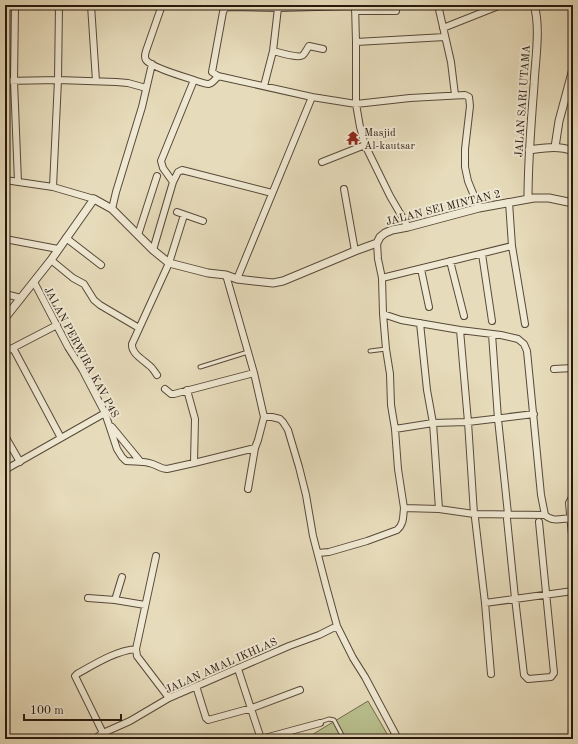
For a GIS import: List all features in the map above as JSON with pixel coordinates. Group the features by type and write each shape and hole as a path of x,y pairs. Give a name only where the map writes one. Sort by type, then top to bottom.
{"street":[{"path":"15,5 14,81 18,182"},
{"path":"53,187 58,80 59,5"},
{"path":"96,81 89,5 150,5"},
{"path":"162,5 144,56 145,59 168,71 206,84 212,83 218,76"},
{"path":"438,5 451,62 455,95"},
{"path":"443,28 501,5"},
{"name":"JALAN SARI UTAMA","path":"528,198 529,150 537,50 537,30 534,5"},
{"path":"396,11 355,7 229,7 223,10 212,72 218,76 312,97 356,104 410,98 466,95 469,97 470,106 465,149 465,167 468,181 479,208"},
{"path":"355,7 356,104 360,127 365,145 390,196 408,227"},
{"path":"264,86 273,51 278,8"},
{"path":"356,42 445,37"},
{"path":"273,51 301,56 304,55 309,46 323,49"},
{"path":"112,209 142,107 152,64"},
{"path":"555,147 559,121 573,69"},
{"path":"173,182 163,168 161,161 194,80"},
{"path":"5,81 96,81 128,83 146,88"},
{"path":"237,279 312,97"},
{"path":"322,162 365,145"},
{"path":"529,150 555,147 566,148 573,151"},
{"path":"153,250 173,182 178,172 182,170 272,193"},
{"path":"138,235 158,176"},
{"path":"5,180 53,187 94,199 51,260 5,318"},
{"path":"344,188 355,251"},
{"name":"JALAN SEI MINTAN 2","path":"94,199 112,209 153,250 169,263 208,273 226,275 237,279 267,283 278,282 377,243 380,237 392,230 479,208 528,198 549,198 573,203"},
{"path":"509,202 512,246 525,324"},
{"path":"176,212 203,221"},
{"path":"157,375 150,366 131,348 169,263 184,215"},
{"path":"66,238 101,265"},
{"path":"5,239 58,249"},
{"path":"318,553 329,552 367,541 397,530 402,523 404,508 395,444 390,374 383,314 382,278 377,243"},
{"path":"382,278 512,246"},
{"path":"482,254 492,321"},
{"path":"51,260 73,278 84,284 94,300 100,305 139,328"},
{"path":"450,261 464,316"},
{"path":"421,269 429,307"},
{"path":"226,275 254,373 264,417 255,448 248,489"},
{"name":"JALAN PERWIRA KAV P4S","path":"34,282 68,347 82,369 105,414 117,449 126,461 140,461 167,468 255,448"},
{"path":"5,294 21,298"},
{"path":"383,314 401,320 501,335 518,340 524,344 527,351 541,495 545,515 548,519 552,520 570,518"},
{"path":"420,323 432,422 439,509"},
{"path":"5,352 57,325"},
{"path":"460,330 474,516 485,603 491,674"},
{"path":"492,334 514,598 524,675 528,678 551,677 554,672 539,522"},
{"path":"13,348 61,438"},
{"path":"554,369 573,368"},
{"path":"165,389 171,394 174,394 254,373"},
{"path":"187,390 195,419 194,463"},
{"path":"5,471 105,414"},
{"path":"395,429 432,422 468,422 534,414"},
{"path":"264,417 280,419 288,430 299,467 306,495 313,536 337,626 398,739"},
{"path":"108,422 140,461"},
{"path":"5,436 20,462"},
{"path":"573,498 569,503 573,546"},
{"path":"404,508 439,509 474,516 507,517 545,515"},
{"path":"156,556 136,649 137,656 169,698"},
{"path":"115,600 122,577"},
{"path":"485,603 573,591"},
{"path":"88,598 115,600 145,605"},
{"name":"JALAN AMAL IKHLAS","path":"94,739 103,733 130,721 169,698 337,626"},
{"path":"103,733 76,676 77,674 117,653 136,649"},
{"path":"238,669 261,739 320,723"},
{"path":"196,686 206,718 208,720 252,708 300,690"}],"lane":[{"path":"370,351 386,349"},
{"path":"200,367 248,352"},
{"path":"320,723 329,719 334,720 344,739"}],"green space":[{"path":"368,701 390,739 305,739"}],"place":[{"name":"Masjid Al-kautsar","path":"353,138"}]}
